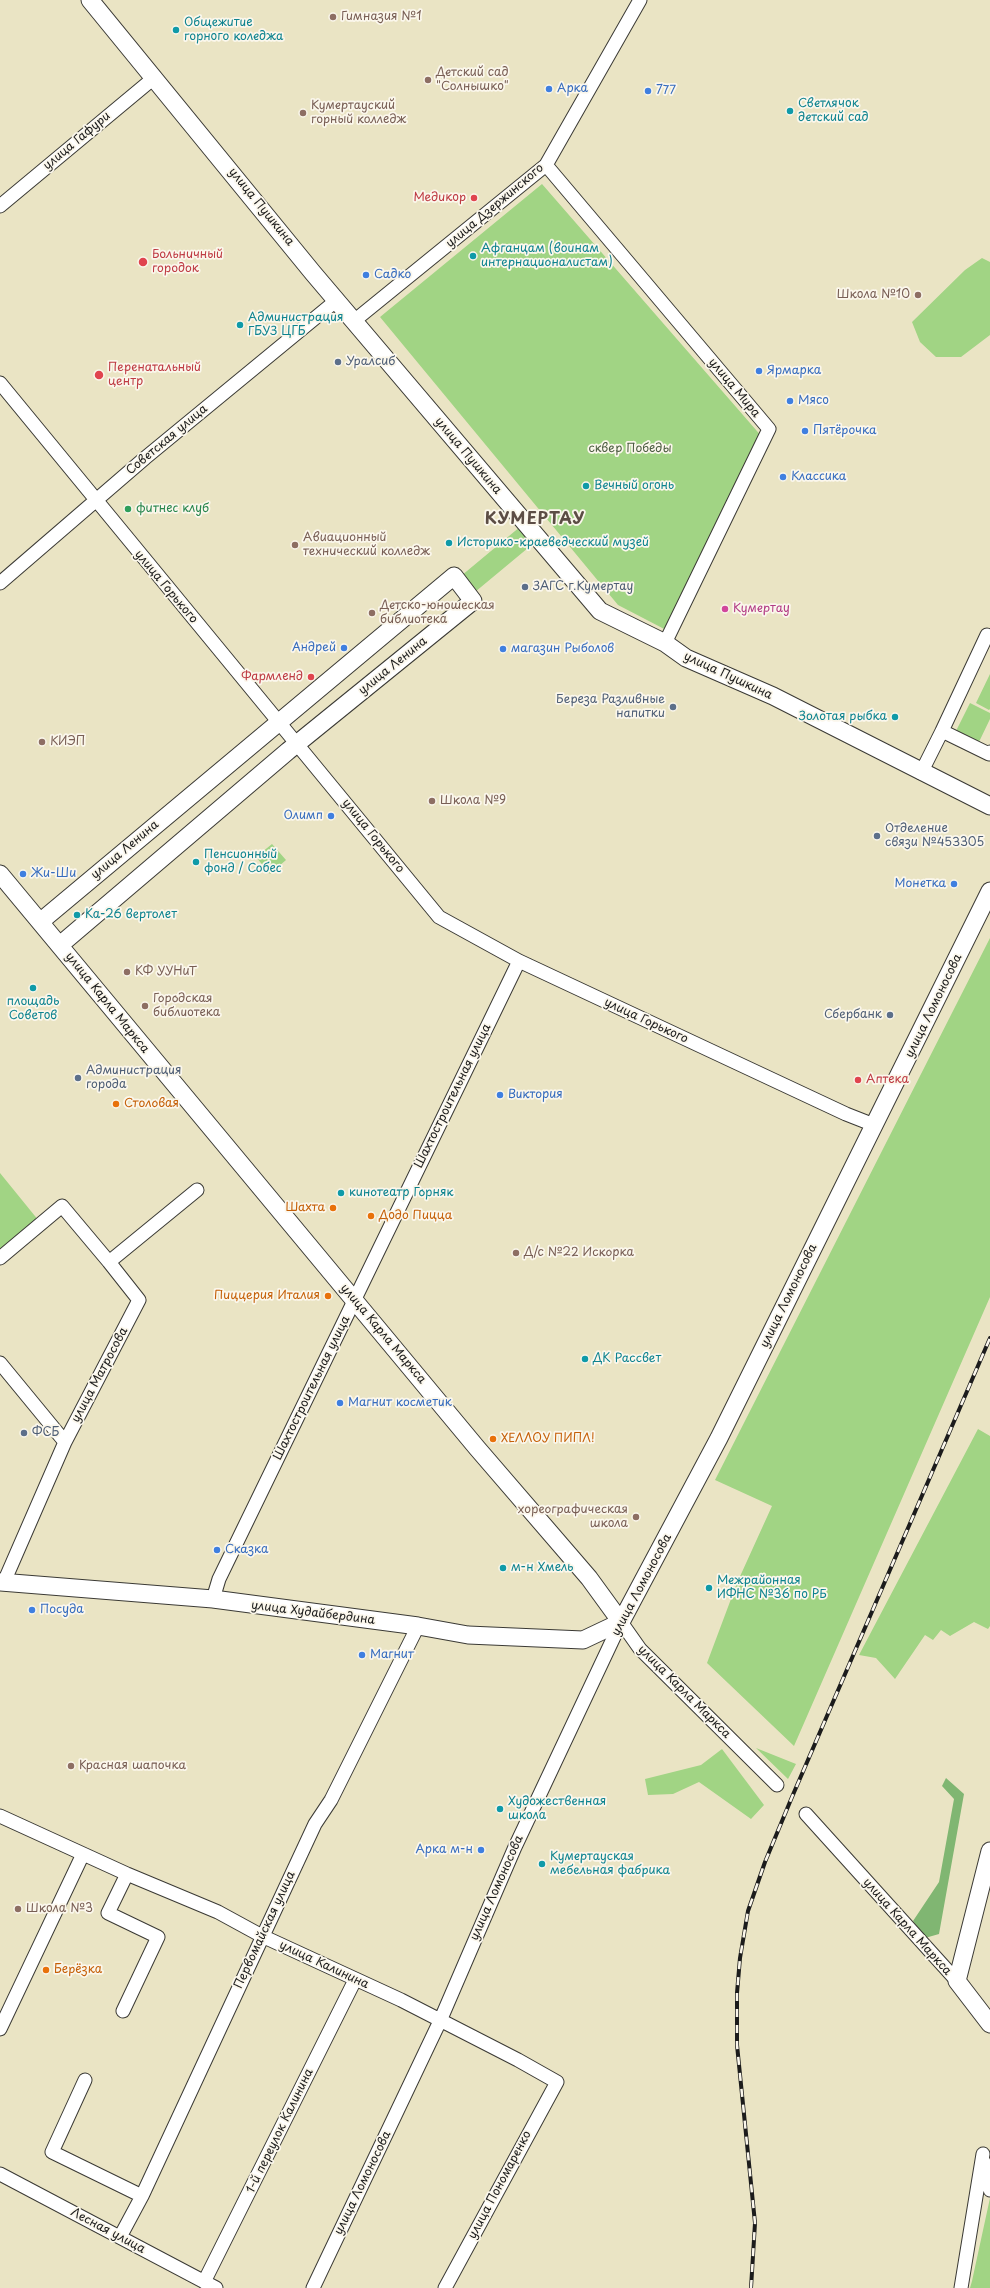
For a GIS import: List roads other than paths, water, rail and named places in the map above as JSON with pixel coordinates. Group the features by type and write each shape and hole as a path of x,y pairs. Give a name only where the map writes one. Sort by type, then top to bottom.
{"main road":[{"name":"улица Пушкина","path":"90,0 354,321 600,611 665,644 686,658 773,696 921,773 990,806"},
{"name":"улица Ленина","path":"40,922 454,576 473,601 297,744 60,945"},
{"name":"улица Карла Маркса","path":"0,874 588,1578 622,1622"},
{"name":"улица Ломоносова","path":"622,1622 719,1438 990,891"},
{"name":"улица Худайбердина","path":"2,1582 213,1600 418,1626 468,1635 583,1640 622,1622"},
{"path":"957,1981 990,1851"},
{"name":"улица Карла Маркса","path":"957,1981 990,2024"}],"street":[{"name":"улица Дзержинского","path":"354,321 546,165 640,0"},
{"name":"улица Гафури","path":"0,206 154,77"},
{"name":"улица Мира","path":"546,165 769,429 665,644"},
{"name":"Советская улица","path":"0,583 96,502 145,458 337,300"},
{"name":"улица Горького","path":"0,383 96,502 439,917 519,961 846,1114 874,1125"},
{"path":"921,773 988,635 990,636"},
{"path":"942,731 988,754 990,752"},
{"name":"Шахтостроительная улица","path":"213,1600 219,1579 519,961"},
{"path":"109,1262 197,1190"},
{"name":"улица Матросова","path":"0,1258 62,1206 139,1300 65,1442 2,1582"},
{"path":"0,1363 65,1442"},
{"name":"улица Карла Маркса","path":"622,1622 640,1650 777,1785"},
{"name":"улица Ломоносова","path":"313,2288 440,2021 514,1847 622,1622"},
{"name":"Первомайская улица","path":"120,2237 142,2196 315,1824 330,1800 418,1626"},
{"name":"улица Карла Маркса","path":"806,1814 957,1981"},
{"name":"улица Калинина","path":"0,1816 127,1874 218,1912 262,1936 401,2000 518,2060 557,2082"},
{"path":"0,2029 83,1854"},
{"path":"123,2011 158,1937 108,1914 127,1874"},
{"name":"1-й переулок Калинина","path":"210,2285 355,1980"},
{"path":"85,2080 52,2152 142,2196"},
{"name":"улица Пономаренко","path":"445,2288 557,2082"},
{"path":"986,2151 990,2190"},
{"path":"961,2288 986,2151"},
{"name":"Лесная улица","path":"0,2174 210,2285"}],"railway":[{"path":"751,2288 755,2223 737,2045 737,1993 740,1958 748,1911 765,1862 792,1797 990,1338"}],"place":[{"name":"Гимназия №1","path":"333,17"},
{"name":"Общежитие горного коледжа","path":"176,30"},
{"name":"Детский сад \"Солнышко\"","path":"428,80"},
{"name":"Арка","path":"549,89"},
{"name":"777","path":"648,91"},
{"name":"Светлячок детский сад","path":"790,111"},
{"name":"Кумертауский горный колледж","path":"303,113"},
{"name":"Медикор","path":"474,198"},
{"name":"Афганцам (воинам интернационалистам)","path":"473,256"},
{"name":"Больничный городок","path":"143,262"},
{"name":"Садко","path":"366,275"},
{"name":"Школа №10","path":"918,295"},
{"name":"Администрация ГБУЗ ЦГБ","path":"240,325"},
{"name":"Уралсиб","path":"338,362"},
{"name":"Ярмарка","path":"759,371"},
{"name":"Перенатальный центр","path":"99,375"},
{"name":"Мясо","path":"790,401"},
{"name":"Пятёрочка","path":"805,431"},
{"name":"Классика","path":"783,477"},
{"name":"Вечный огонь","path":"586,486"},
{"name":"фитнес клуб","path":"128,509"},
{"name":"Историко-краеведческий музей","path":"449,543"},
{"name":"Авиационный технический колледж","path":"295,545"},
{"name":"ЗАГС г.Кумертау","path":"525,587"},
{"name":"Кумертау","path":"725,609"},
{"name":"Детско-юношеская библиотека","path":"372,613"},
{"name":"Андрей","path":"344,648"},
{"name":"магазин Рыболов","path":"503,649"},
{"name":"Фармленд","path":"311,677"},
{"name":"Береза Разливные напитки","path":"673,707"},
{"name":"Золотая рыбка","path":"895,717"},
{"name":"КИЭП","path":"42,742"},
{"name":"Школа №9","path":"432,801"},
{"name":"Олимп","path":"331,816"},
{"name":"Отделение связи №453305","path":"877,836"},
{"name":"Пенсионный фонд / Собес","path":"196,862"},
{"name":"Жи-Ши","path":"23,874"},
{"name":"Монетка","path":"954,884"},
{"name":"Ка-26 вертолет","path":"77,915"},
{"name":"КФ УУНиТ","path":"127,972"},
{"name":"площадь Советов","path":"33,988"},
{"name":"Городская библиотека","path":"145,1006"},
{"name":"Сбербанк","path":"890,1015"},
{"name":"Администрация города","path":"78,1078"},
{"name":"Аптека","path":"858,1080"},
{"name":"Виктория","path":"500,1095"},
{"name":"Столовая","path":"116,1104"},
{"name":"кинотеатр Горняк","path":"341,1193"},
{"name":"Шахта","path":"333,1208"},
{"name":"Додо Пицца","path":"371,1216"},
{"name":"Д/с №22 Искорка","path":"516,1253"},
{"name":"Пиццерия Италия","path":"328,1296"},
{"name":"ДК Рассвет","path":"585,1359"},
{"name":"Магнит косметик","path":"340,1403"},
{"name":"ФСБ","path":"24,1433"},
{"name":"ХЕЛЛОУ ПИПЛ!","path":"493,1439"},
{"name":"хореографическая школа","path":"636,1517"},
{"name":"Сказка","path":"217,1550"},
{"name":"м-н Хмель","path":"503,1568"},
{"name":"Межрайонная ИФНС №36 по РБ","path":"709,1588"},
{"name":"Посуда","path":"32,1610"},
{"name":"Магнит","path":"362,1655"},
{"name":"Красная шапочка","path":"71,1766"},
{"name":"Художественная школа","path":"500,1809"},
{"name":"Арка м-н","path":"481,1850"},
{"name":"Кумертауская мебельная фабрика","path":"542,1864"},
{"name":"Школа №3","path":"18,1909"},
{"name":"Берёзка","path":"46,1970"}],"district":[{"name":"КУМЕРТАУ","path":"535,520"}],"park label":[{"name":"сквер Победы","path":"630,449"}]}
